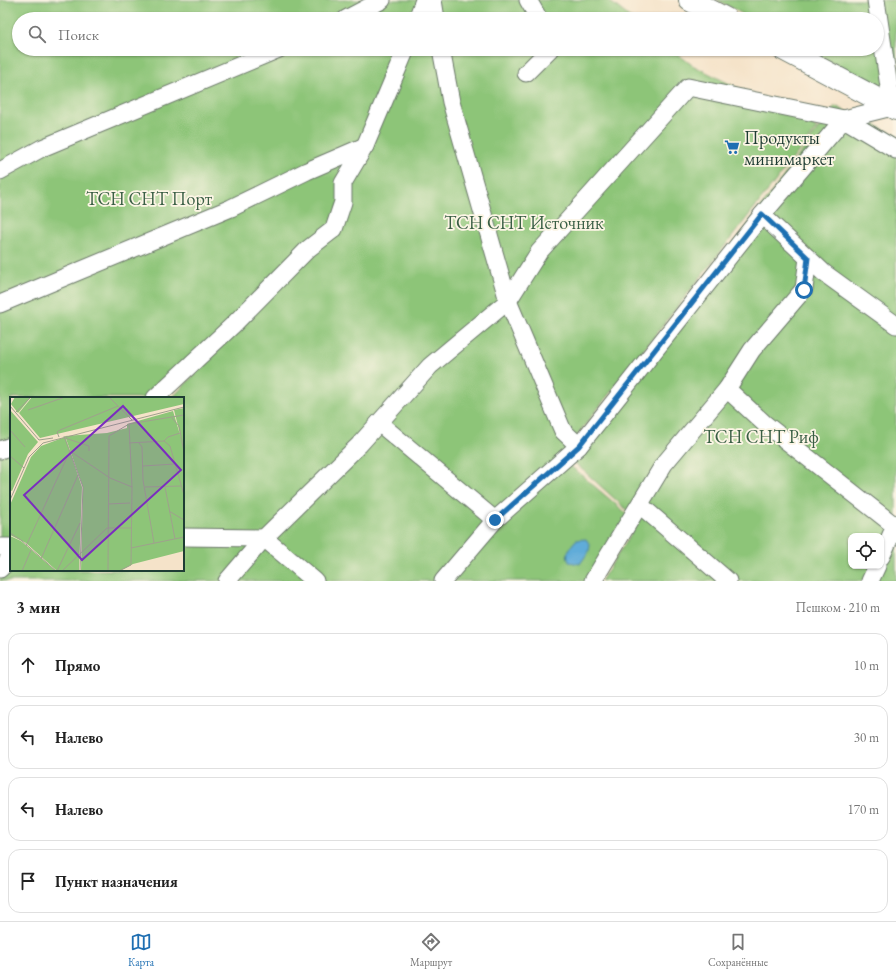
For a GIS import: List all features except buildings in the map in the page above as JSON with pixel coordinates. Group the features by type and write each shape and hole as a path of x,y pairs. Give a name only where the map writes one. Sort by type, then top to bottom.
{"main road":[{"path":"690,0 713,12"},
{"path":"796,56 894,108"}],"street":[{"path":"359,12 382,0"},
{"path":"420,12 424,0"},
{"path":"433,0 435,12"},
{"path":"528,0 534,12"},
{"path":"876,0 878,12"},
{"path":"443,581 495,520 579,446 762,214 844,118 894,108 884,48"},
{"path":"0,171 42,148 262,56"},
{"path":"147,397 158,395 233,325 308,249 334,229 344,202 343,183 365,146 403,56"},
{"path":"442,56 451,102 508,302 563,432 579,446"},
{"path":"526,73 543,56"},
{"path":"227,581 264,538 359,445 430,366 508,302 539,252 688,87 844,118 896,150"},
{"path":"0,304 231,208 307,171 365,146"},
{"path":"762,214 824,273 896,325"},
{"path":"593,581 664,464 727,388 752,350 804,290 808,258"},
{"path":"727,388 765,424 896,525 884,551"},
{"path":"379,423 495,520"},
{"path":"0,450 10,446"},
{"path":"640,505 728,581"},
{"path":"184,537 264,538 315,581"},
{"path":"0,548 10,547"},
{"path":"0,569 10,558"},
{"path":"870,581 876,569"}],"green space":[{"name":"ТСН СНТ Порт","path":"0,0 422,0 417,12 12,12 12,56 399,56 331,223 165,397 10,397 10,555 0,565"},
{"path":"427,0 608,0 623,12 422,12"},
{"path":"717,0 896,0 896,98 820,56 884,56 884,12 739,12"},
{"name":"ТСН СНТ Источник","path":"404,56 680,56 692,65 817,128 560,457 632,518 593,581 0,581 0,578 10,568 10,571 184,571 184,397 173,397 334,229"},
{"name":"ТСН СНТ Риф","path":"835,106 896,135 896,581 601,581 639,521 574,462"}],"water":[{"path":"586,539 590,545 589,551 580,564 569,562 567,556 571,546 576,540"}],"place":[{"name":"Продукты минимаркет","path":"732,147"}],"route":[{"path":"495,520 579,446 762,214 808,258 804,290"}]}
